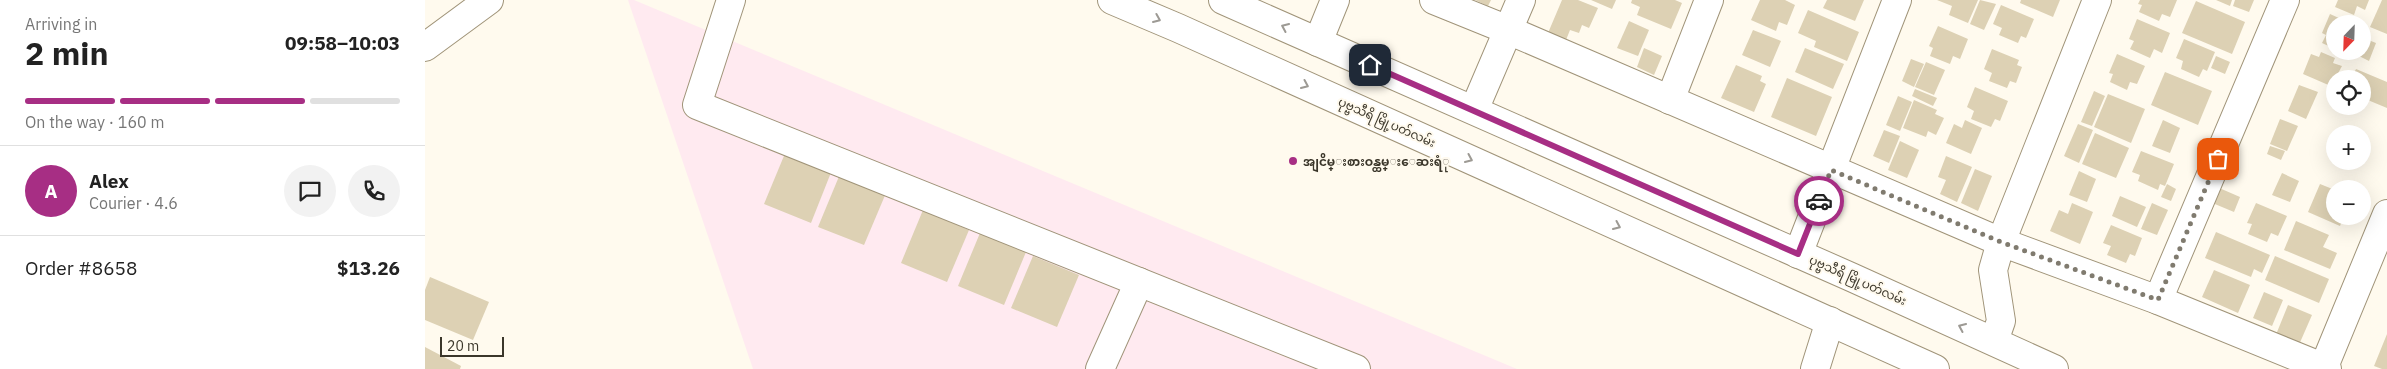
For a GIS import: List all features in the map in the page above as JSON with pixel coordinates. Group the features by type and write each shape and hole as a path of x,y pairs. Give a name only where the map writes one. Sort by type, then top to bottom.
{"street":[{"path":"425,47 489,0"},
{"path":"731,0 697,105 1356,369"},
{"name":"ပုဗ္ဗသီရိ မြို့ပတ်လမ်း","path":"1112,0 1935,369"},
{"name":"ပုဗ္ဗသီရိ မြို့ပတ်လမ်း","path":"1223,0 2054,369"},
{"path":"1318,42 1335,0"},
{"path":"1433,0 1508,30 2001,242 2158,300 2324,368 2387,214"},
{"path":"1474,110 1521,0"},
{"path":"1670,100 1709,0"},
{"path":"1798,254 1897,0"},
{"path":"1994,341 2001,321 1993,270 2001,242 2097,0"},
{"path":"2158,300 2285,0"},
{"path":"1100,369 1139,282"},
{"path":"1815,369 1830,321"}],"shaded area":[{"path":"628,0 634,0 1517,369 753,369"}],"building":[{"path":"1475,0 1491,0 1488,6"},
{"path":"1562,0 1578,0 1598,8 1589,28 1582,25 1579,33 1570,30 1566,40 1548,33"},
{"path":"1591,0 1616,0 1612,9"},
{"path":"1632,0 1675,0 1682,3 1671,29 1637,15 1640,7 1631,3"},
{"path":"1760,0 1785,0 1795,5 1787,25 1779,22 1776,31 1751,20"},
{"path":"1827,0 1864,0 1855,21 1823,8"},
{"path":"1937,0 1978,0 1968,23 1949,15 1952,6"},
{"path":"1980,0 1996,4 1984,30 1970,24"},
{"path":"2021,0 2060,0 2053,17 2020,3"},
{"path":"2140,0 2177,0 2170,17 2162,14 2159,21 2139,12 2142,5 2138,4"},
{"path":"2216,0 2232,0 2230,6"},
{"path":"2235,0 2254,0 2249,12 2233,6"},
{"path":"2338,0 2369,0 2365,10 2357,6 2354,15 2335,7"},
{"path":"2382,0 2387,0 2387,34 2371,27"},
{"path":"2196,1 2245,22 2232,54 2182,33"},
{"path":"2001,5 2034,19 2026,38 2021,36 2018,43 1999,35 2002,28 1993,24"},
{"path":"1808,10 1859,32 1847,61 1814,47 1816,41 1798,33"},
{"path":"2137,19 2170,33 2162,53 2154,49 2150,58 2130,49 2134,41 2129,39"},
{"path":"1629,21 1649,30 1638,56 1617,48"},
{"path":"2326,24 2326,35 2322,33"},
{"path":"1938,26 1968,39 1960,59 1953,56 1950,64 1930,56 1933,48 1929,46"},
{"path":"1753,30 1781,41 1770,67 1742,55"},
{"path":"2326,35 2326,45 2322,43"},
{"path":"2184,39 2215,52 2207,71 2203,69 2199,77 2181,69 2183,61 2176,58"},
{"path":"2371,41 2376,43 2371,56"},
{"path":"1644,48 1662,56 1654,75 1637,67"},
{"path":"1805,48 1844,64 1833,89 1795,72"},
{"path":"1992,49 2019,60 2017,65 2022,67 2016,83 2010,81 2007,88 1989,81 1992,73 1984,69"},
{"path":"2321,52 2326,54 2326,60 2334,60 2333,63 2342,66 2340,70 2326,70 2326,84 2303,74 2311,54 2319,57"},
{"path":"2117,54 2145,66 2137,84 2130,82 2127,90 2110,82 2113,74 2109,73"},
{"path":"2216,56 2230,62 2225,74 2211,68"},
{"path":"1911,59 1924,64 1914,87 1902,81"},
{"path":"1926,62 1945,70 1934,95 1915,87"},
{"path":"1736,65 1762,76 1760,81 1766,84 1754,112 1721,98"},
{"path":"2165,72 2212,91 2198,125 2151,105"},
{"path":"2371,75 2387,82 2387,108 2371,101"},
{"path":"1787,78 1832,97 1816,136 1771,117"},
{"path":"2299,85 2318,92 2306,119 2288,111"},
{"path":"1975,87 2008,101 2000,121 1995,119 1991,127 1971,119 1974,111 1967,107"},
{"path":"1915,89 1937,98 1933,106 1912,96"},
{"path":"2094,91 2105,96 2092,126 2081,122"},
{"path":"2108,94 2145,109 2131,143 2094,127"},
{"path":"1898,96 1912,102 1900,131 1886,125"},
{"path":"1914,100 1937,110 1935,114 1944,118 1936,135 1928,131 1926,137 1903,128"},
{"path":"2280,119 2298,126 2287,151 2270,144"},
{"path":"1965,120 1982,128 1971,154 1946,143 1954,124 1962,128"},
{"path":"2163,120 2180,128 2170,153 2152,146"},
{"path":"2078,124 2093,130 2079,163 2064,156"},
{"path":"1884,130 1900,136 1889,163 1873,156"},
{"path":"2095,133 2129,148 2116,178 2082,164"},
{"path":"1900,141 1919,150 1907,178 1888,170"},
{"path":"2270,146 2285,151 2281,160 2267,154"},
{"path":"786,151 832,170 811,223 764,204"},
{"path":"2141,151 2174,164 2165,186 2160,184 2158,190 2138,181 2140,175 2132,172"},
{"path":"1946,156 1972,167 1957,202 1940,194 1946,180 1938,177"},
{"path":"1975,169 1992,176 1978,211 1961,203"},
{"path":"2079,171 2096,179 2087,202 2069,195"},
{"path":"2282,173 2299,181 2290,202 2272,195"},
{"path":"840,174 886,193 864,245 818,227"},
{"path":"2167,184 2176,189 2171,201 2161,197"},
{"path":"2320,184 2326,186 2326,220 2308,212"},
{"path":"2217,187 2240,197 2234,212 2210,202"},
{"path":"2120,196 2146,207 2137,227 2112,216"},
{"path":"2072,203 2093,212 2080,244 2050,231 2059,210 2068,214"},
{"path":"2152,203 2168,210 2157,235 2141,229"},
{"path":"2256,203 2287,216 2278,236 2271,233 2267,242 2248,234 2252,224 2247,223"},
{"path":"923,210 969,230 947,282 901,263"},
{"path":"2296,221 2329,235 2323,247 2337,253 2330,269 2284,250"},
{"path":"2111,225 2142,238 2135,256 2130,254 2126,263 2107,255 2111,246 2103,243"},
{"path":"2216,232 2270,255 2262,273 2254,269 2251,277 2205,258"},
{"path":"980,233 1026,252 1004,305 958,286"},
{"path":"1033,256 1079,275 1057,327 1011,308"},
{"path":"2275,256 2329,279 2319,303 2265,280"},
{"path":"2214,270 2250,285 2238,313 2202,297"},
{"path":"430,277 489,302 473,340 425,320 425,290"},
{"path":"2264,292 2283,300 2272,326 2253,318"},
{"path":"2288,305 2312,315 2298,347 2275,337"},
{"path":"2387,334 2387,369 2382,369 2374,366"},
{"path":"425,347 461,366 460,369 425,369"}],"way so far":[{"path":"1819,201 1831,170 2001,242 2158,300 2218,159"}],"place":[{"name":"အျငိမ္းစားဝန္ထမ္းေဆးရံု","path":"1293,161"}],"route":[{"path":"1370,65 1798,254 1819,201"}]}
